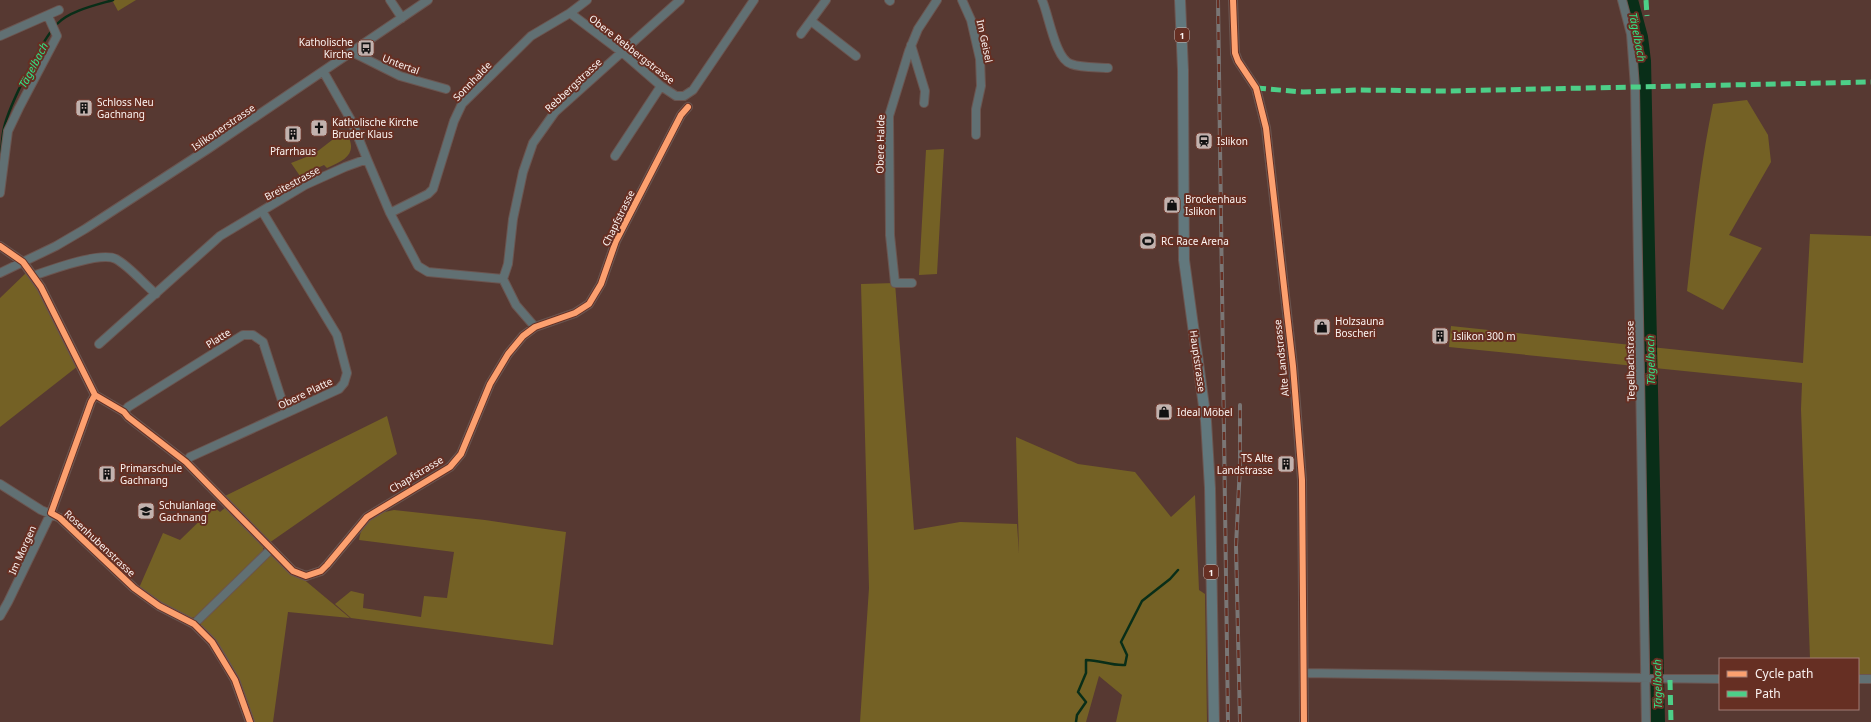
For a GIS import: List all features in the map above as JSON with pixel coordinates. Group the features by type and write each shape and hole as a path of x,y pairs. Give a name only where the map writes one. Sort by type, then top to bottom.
{"main road":[{"name":"Hauptstrasse","path":"1180,0 1183,70 1184,260 1201,378 1210,486 1214,722"}],"street":[{"path":"390,0 402,18"},
{"name":"Islikonerstrasse","path":"0,273 80,232 186,164 428,0"},
{"name":"Sonnhalde","path":"390,213 428,194 433,189 454,121 462,104 531,36 570,13 587,0"},
{"name":"Rebbergstrasse","path":"502,279 508,264 512,219 523,172 533,143 555,112 623,53 680,0"},
{"name":"Obere Rebbergstrasse","path":"570,13 623,53 661,86 676,96 684,96 693,90 754,0"},
{"path":"801,34 826,0"},
{"name":"Obere Halde","path":"912,283 895,283 890,235 888,165 889,116 911,45 918,29 937,0"},
{"name":"Im Geisel","path":"962,0 970,20 980,59 981,86 976,109 976,135"},
{"path":"1042,0 1057,46 1064,60 1071,64 1108,68"},
{"name":"Alte Landstrasse","path":"1233,0 1235,53 1238,61 1256,88 1266,128 1292,359 1302,480 1304,722"},
{"name":"Tegelbachstrasse","path":"1622,0 1631,34 1636,87 1649,679 1646,722"},
{"path":"0,36 59,10"},
{"path":"0,193 8,131 57,36 48,16"},
{"path":"811,21 856,56"},
{"path":"911,45 925,91 924,103"},
{"name":"Untertal","path":"352,52 400,76 446,89"},
{"path":"323,71 352,122 390,213 418,266 428,272 502,279 516,305 534,327"},
{"path":"615,156 661,86"},
{"name":"Chapfstrasse","path":"95,395 124,412 128,417 186,462 294,571 306,576 313,574 327,565 367,517 450,467 461,454 490,384 504,360 523,336 534,327 575,313 589,304 601,284 616,241 680,115 688,107"},
{"name":"Breitestrasse","path":"99,344 220,236 305,185 367,159"},
{"name":"Obere Platte","path":"186,462 190,457 339,389 344,383 347,373 337,335 262,211"},
{"path":"0,246 23,262 48,298 95,395"},
{"path":"33,276 61,266 110,257 119,261 156,294"},
{"name":"Platte","path":"124,412 128,407 243,335 253,335 263,342 286,413"},
{"name":"Rosenhubenstrasse","path":"95,395 91,402 51,513 60,518 134,588 159,606 194,624 212,642 234,680 250,722"},
{"path":"0,484 41,510 51,513"},
{"name":"Im Morgen","path":"0,616 51,513"},
{"path":"194,624 271,549"},
{"path":"1304,673 1719,680"},
{"path":"1859,679 1871,679"}],"shaded area":[{"path":"112,0 136,0 118,11"},
{"path":"1747,100 1768,135 1771,162 1729,235 1762,248 1723,310 1687,291 1692,244 1708,127 1713,104"},
{"path":"345,130 351,144 349,154 340,162 327,168 324,165 300,176 291,163 314,154"},
{"path":"944,149 937,274 919,275 926,150"},
{"path":"1810,234 1871,236 1871,679 1859,679 1859,658 1810,658 1801,409 1802,383 1449,347 1451,326 1803,363"},
{"path":"27,272 44,295 78,366 0,427 0,298"},
{"path":"895,283 914,530 960,522 1017,524 1019,554 1016,437 1078,464 1135,472 1171,517 1195,495 1199,590 1205,594 1207,722 1116,722 1122,695 1099,676 1086,722 860,722 869,588 861,284"},
{"path":"387,416 397,454 269,543 225,496"},
{"path":"214,507 220,512 226,507 263,545 263,554 199,616 191,618 159,602 139,588 163,533 180,540"},
{"path":"394,510 485,520 566,532 553,645 351,618 335,604 351,591 364,594 363,608 421,617 424,596 447,598 454,552 359,540 363,527 370,518 381,513"},
{"path":"272,555 277,557 350,618 288,612 273,722 254,722 232,667 201,625 201,622 267,556"}],"waterway":[{"name":"Tägelbach","path":"1,153 4,128 12,105 26,74 50,32 62,19 68,15 113,0"},
{"name":"Tägelbach","path":"1631,0 1641,37 1644,61 1658,722"},
{"path":"1076,722 1077,715 1086,702 1078,692 1086,673 1086,660 1115,665 1125,665 1127,655 1121,642 1142,601 1170,579 1178,570"}],"railway":[{"path":"1218,0 1228,722"},
{"path":"1240,405 1240,466 1236,546 1240,722"}],"marked path":[{"path":"1646,0 1647,16"},
{"path":"1256,88 1303,92 1359,90 1446,91 1871,82"},
{"path":"1670,680 1671,722"}],"cycle path":[{"path":"1233,0 1235,53 1238,61 1256,88 1266,128 1293,366 1302,480 1304,722"},
{"path":"95,395 124,412 128,417 186,462 293,571 306,576 321,571 367,517 450,467 461,454 490,384 508,354 523,336 535,327 575,313 589,304 601,284 616,241 681,115 688,107"},
{"path":"0,246 23,262 41,287 95,395"},
{"path":"95,395 91,402 51,513 60,518 134,588 159,606 194,624 212,642 235,680 250,722"}],"place":[{"name":"Katholische Kirche","path":"366,48"},
{"name":"Schloss Neu Gachnang","path":"84,108"},
{"name":"Katholische Kirche Bruder Klaus","path":"319,128"},
{"name":"Pfarrhaus","path":"293,134"},
{"name":"Islikon","path":"1204,141"},
{"name":"Brockenhaus Islikon","path":"1172,205"},
{"name":"RC Race Arena","path":"1148,241"},
{"name":"Holzsauna Boscheri","path":"1322,327"},
{"name":"Islikon 300 m","path":"1440,336"},
{"name":"Ideal Möbel","path":"1164,412"},
{"name":"TS Alte Landstrasse","path":"1286,464"},
{"name":"Primarschule Gachnang","path":"107,474"},
{"name":"Schulanlage Gachnang","path":"146,511"}]}
